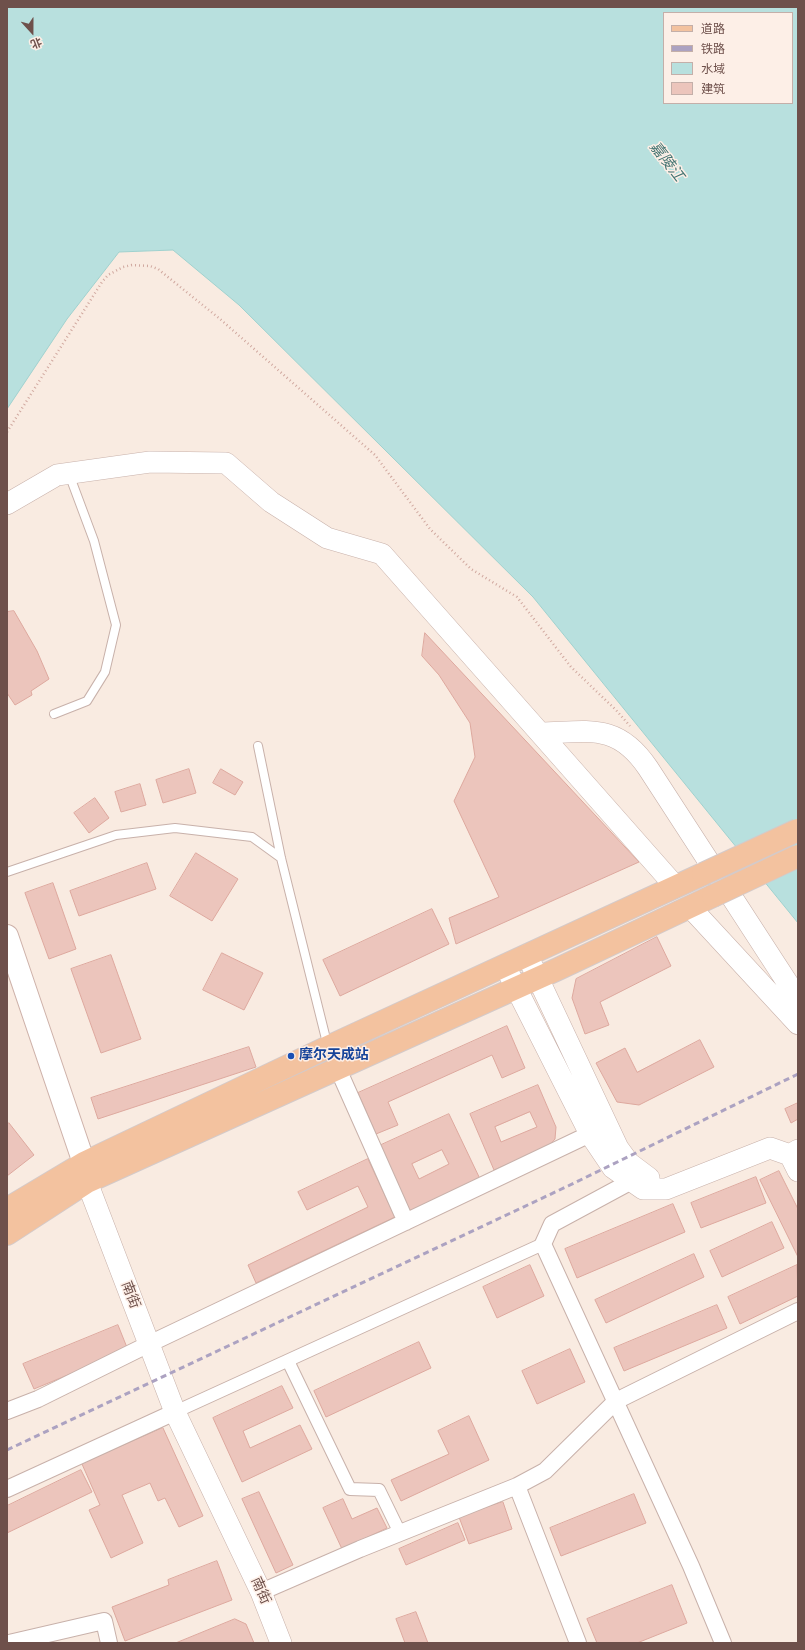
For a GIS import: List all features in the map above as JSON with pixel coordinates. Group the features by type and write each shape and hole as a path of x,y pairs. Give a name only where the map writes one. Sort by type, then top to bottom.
{"main road":[{"path":"7,1234 86,1173 328,1047 798,830"},
{"path":"7,1209 86,1173 338,1069 538,978 798,856"},
{"name":"南街","path":"7,936 86,1173"}],"street":[{"path":"7,504 57,475 150,462 226,463 271,502 327,538 382,554 675,886"},
{"path":"540,733 579,730 603,733 619,740 634,750 798,999"},
{"path":"690,906 798,1024"},
{"path":"527,955 618,1148 629,1163 643,1190 666,1189 770,1148 795,1159"},
{"path":"505,966 590,1134 613,1168 637,1178"},
{"path":"338,1069 406,1222"},
{"path":"7,1411 38,1399 149,1344 590,1134"},
{"name":"南街","path":"86,1173 175,1412 261,1592 281,1643"},
{"path":"7,1489 544,1244 552,1224 637,1178"},
{"path":"544,1244 692,1566 723,1643"},
{"path":"261,1592 400,1533 517,1486 545,1472 616,1402 798,1311"},
{"path":"288,1361 350,1489 379,1490 400,1533"},
{"path":"517,1486 578,1643"},
{"path":"9,1643 104,1621 109,1643"}],"lane":[{"path":"54,714 87,702 105,672 116,625 94,541 69,473"},
{"path":"258,746 282,858 328,1047 338,1069"},
{"path":"7,872 116,835 175,828 252,837 282,858"}],"path":[{"path":"7,432 102,282 115,270 132,265 141,264 158,269 220,319 375,455 430,529 471,569 517,598 571,667 632,727"}],"water":[{"name":"嘉陵江","path":"7,7 798,7 798,923 533,597 239,305 173,250 119,252 67,319 7,409"}],"building":[{"path":"14,611 37,651 49,679 31,691 32,695 15,705 7,693 7,612"},
{"path":"425,633 639,862 456,944 449,918 499,897 454,801 475,757 470,723 439,675 422,656"},
{"path":"189,769 196,793 163,803 156,780"},
{"path":"221,769 243,782 235,795 213,783"},
{"path":"140,784 146,805 121,812 115,792"},
{"path":"95,798 109,818 89,833 74,813"},
{"path":"196,853 238,879 212,921 170,896"},
{"path":"147,863 156,889 79,916 70,891"},
{"path":"53,883 76,949 49,959 25,893"},
{"path":"432,909 449,944 340,996 323,960"},
{"path":"657,937 671,966 600,1002 609,1025 585,1034 572,998 576,979"},
{"path":"222,953 263,973 244,1010 203,990"},
{"path":"111,955 141,1039 101,1053 71,969"},
{"path":"507,1026 525,1068 502,1078 492,1055 388,1102 398,1125 376,1134 358,1093"},
{"path":"700,1040 714,1067 639,1105 617,1102 596,1063 625,1048 637,1072"},
{"path":"249,1047 256,1067 98,1119 91,1098"},
{"path":"538,1085 556,1127 555,1139 548,1147 494,1170 470,1114","holes":["530,1112 537,1127 501,1142 495,1127"]},
{"path":"798,1103 798,1119 791,1123 785,1109"},
{"path":"449,1114 481,1181 411,1214 379,1146","holes":["442,1150 449,1164 419,1179 412,1164"]},
{"path":"9,1123 34,1155 7,1176 7,1125"},
{"path":"368,1159 395,1217 256,1283 248,1265 368,1207 358,1186 307,1210 298,1192"},
{"path":"779,1171 798,1209 798,1257 760,1180"},
{"path":"756,1177 766,1203 701,1228 691,1203"},
{"path":"673,1204 685,1232 577,1278 565,1249"},
{"path":"772,1222 784,1248 722,1277 710,1251"},
{"path":"694,1254 704,1277 606,1323 595,1300"},
{"path":"530,1265 544,1296 497,1318 483,1287"},
{"path":"797,1265 798,1296 740,1324 728,1297"},
{"path":"717,1305 727,1328 624,1371 614,1348"},
{"path":"118,1325 128,1350 34,1389 23,1364"},
{"path":"419,1342 431,1368 326,1417 314,1391"},
{"path":"570,1349 585,1382 537,1404 522,1371"},
{"path":"282,1386 293,1408 243,1431 250,1448 300,1425 312,1449 242,1482 213,1418"},
{"path":"469,1416 489,1460 401,1501 391,1480 449,1454 438,1431"},
{"path":"163,1428 203,1516 179,1527 165,1498 158,1501 150,1483 122,1495 143,1543 111,1558 89,1510 100,1505 82,1464"},
{"path":"81,1470 92,1492 7,1533 7,1506"},
{"path":"259,1492 293,1565 276,1573 242,1499"},
{"path":"634,1494 646,1523 561,1556 550,1528"},
{"path":"343,1499 352,1519 377,1508 387,1528 342,1549 323,1508"},
{"path":"503,1502 512,1529 469,1544 459,1517"},
{"path":"458,1523 465,1540 406,1565 399,1549"},
{"path":"217,1561 232,1600 125,1641 112,1607 169,1585 168,1580"},
{"path":"672,1585 687,1623 637,1643 597,1643 587,1619"},
{"path":"416,1612 428,1643 405,1643 396,1619"},
{"path":"235,1619 246,1624 254,1643 176,1643"}],"railway":[{"path":"7,1450 568,1186 798,1074"}],"place":[{"name":"摩尔天成站","path":"291,1056"}]}
